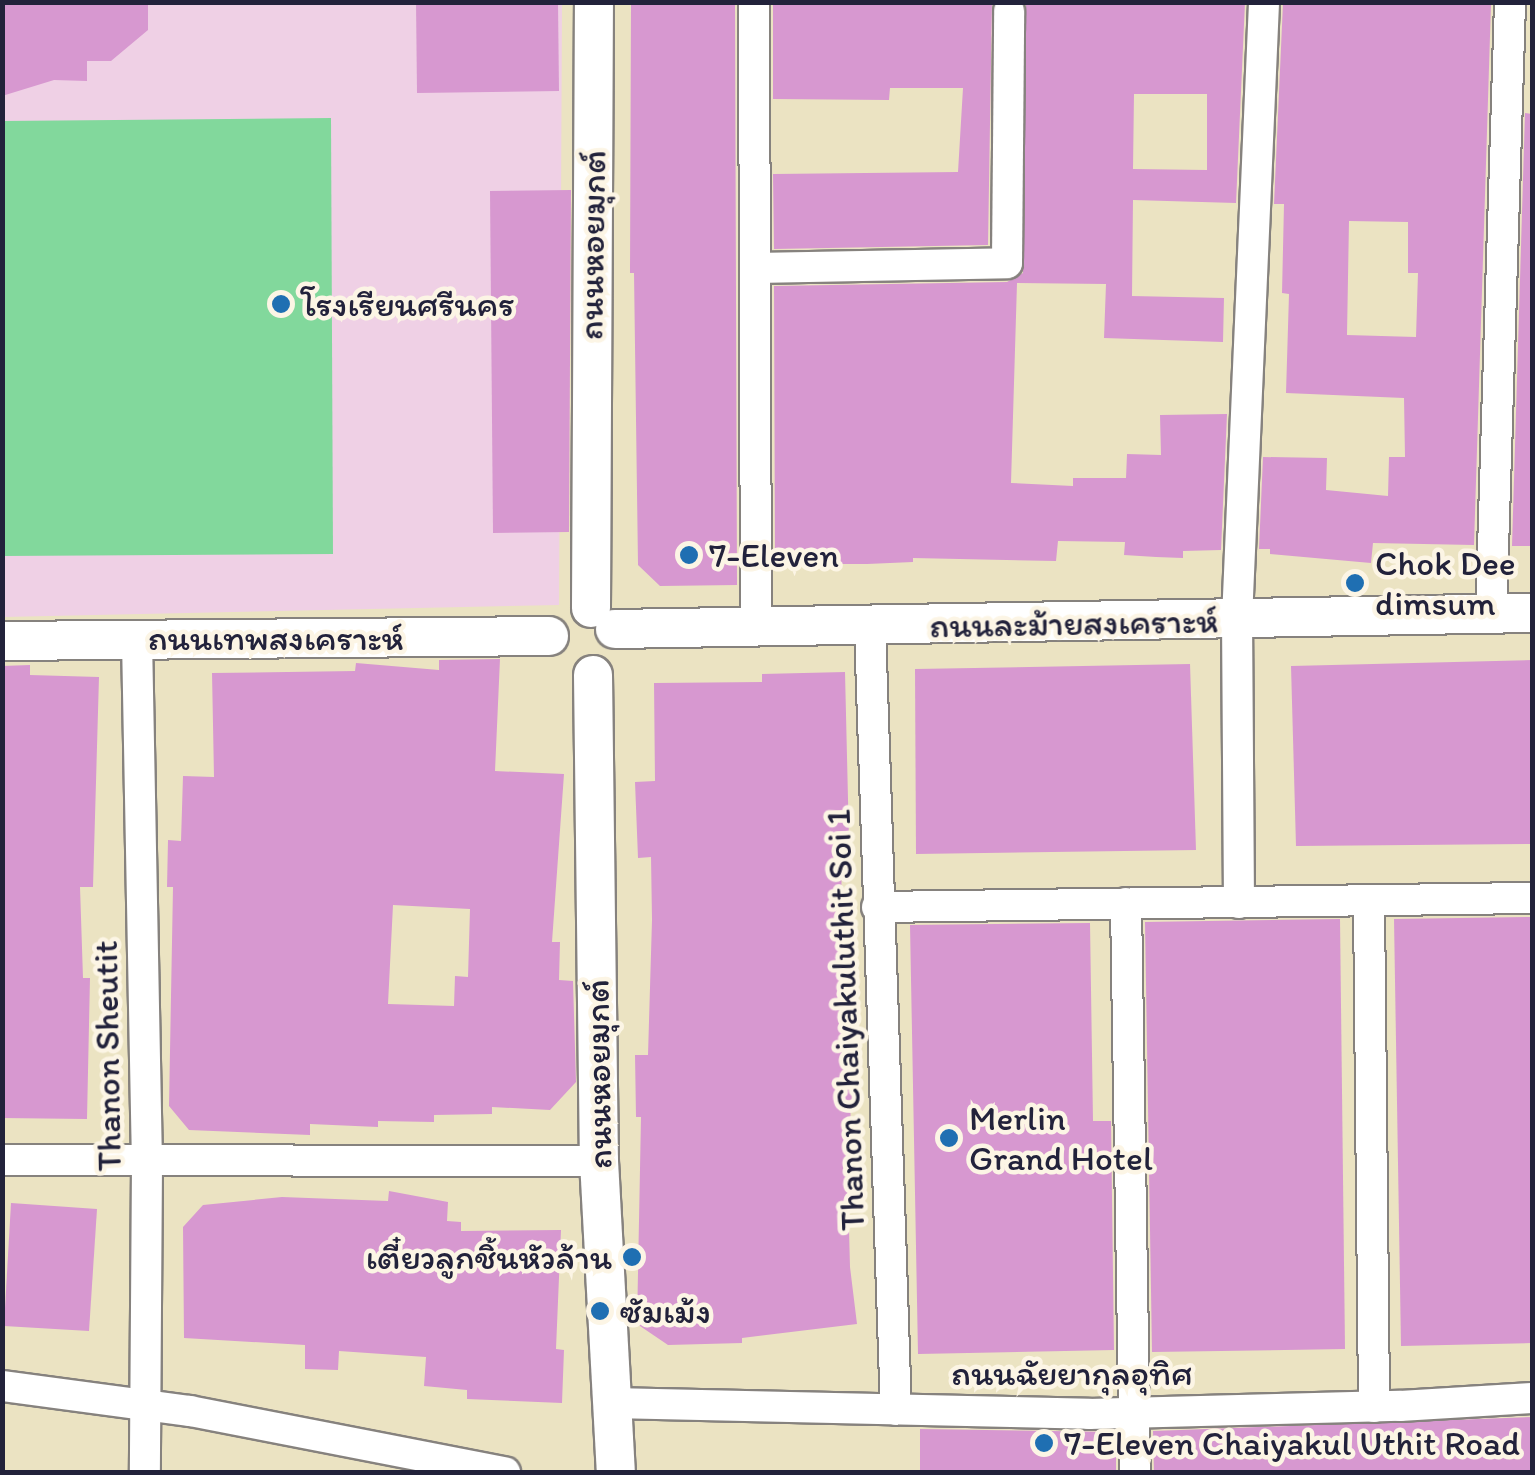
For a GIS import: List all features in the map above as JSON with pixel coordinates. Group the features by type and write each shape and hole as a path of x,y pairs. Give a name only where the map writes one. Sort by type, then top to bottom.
{"street":[{"name":"ถนนหอยมุกต์","path":"594,2 603,618"},
{"path":"754,2 756,628"},
{"path":"1239,903 1237,619 1264,2"},
{"path":"1490,614 1510,2"},
{"path":"757,268 1006,263 1009,10"},
{"path":"569,610 603,618 616,651 611,662 592,675 581,676 560,667 553,658 549,636 569,610"},
{"name":"ถนนละม้ายสงเคราะห์","path":"603,618 756,628 870,628 1532,613"},
{"name":"Thanon Chaiyakuluthit Soi 1","path":"870,628 896,1410"},
{"name":"ถนนเทพสงเคราะห์","path":"2,641 549,636"},
{"name":"Thanon Sheutit","path":"138,639 147,1164 142,1406 145,1472"},
{"name":"ถนนหอยมุกต์","path":"592,675 598,1161 616,1472"},
{"path":"877,907 1532,898"},
{"path":"1369,900 1374,1407"},
{"path":"1126,903 1135,1472"},
{"path":"2,1160 147,1164 598,1161"},
{"path":"2,1386 354,1440 505,1472"},
{"name":"ถนนฉัยยากุลอุทิศ","path":"612,1403 1133,1413 1374,1407 1532,1398"}],"shaded area":[{"name":"โรงเรียนศรีนคร","path":"2,3 562,3 559,605 3,617"}],"green space":[{"path":"331,118 333,554 3,556 3,121"}],"building":[{"path":"2,2 148,2 148,30 111,61 87,61 87,81 54,80 2,96"},
{"path":"416,2 558,2 559,91 417,93"},
{"path":"631,2 735,2 737,585 660,586 638,565 634,273 630,273"},
{"path":"773,2 992,2 988,245 774,249 773,174 958,172 963,88 890,88 889,100 773,99"},
{"path":"1026,2 1245,2 1236,203 1133,200 1132,296 1224,298 1223,342 1104,338 1106,284 1017,283 1011,483 1073,486 1073,478 1126,478 1127,454 1161,455 1160,415 1227,414 1221,550 1183,551 1183,558 1156,557 1124,555 1125,542 1058,541 1056,561 913,558 913,562 867,564 775,564 774,286 1007,282 1023,273","holes":["1134,94 1207,94 1207,170 1133,169"]},
{"path":"1283,3 1491,4 1474,545 1373,543 1371,563 1270,554 1270,549 1259,549 1263,457 1327,458 1326,490 1388,496 1389,457 1405,457 1404,398 1286,393 1289,294 1282,293 1284,204 1274,204","holes":["1349,221 1408,222 1408,273 1418,273 1416,337 1347,335"]},
{"path":"1525,113 1532,114 1532,546 1512,546"},
{"path":"571,190 569,532 493,533 490,191"},
{"path":"500,659 495,771 564,774 552,942 560,942 559,980 573,981 576,1082 550,1110 492,1107 492,1114 434,1115 434,1122 378,1121 378,1127 310,1124 310,1135 189,1130 169,1106 173,887 167,887 168,840 181,841 183,776 214,777 212,673 355,671 356,663 439,670 439,660","holes":["393,905 470,909 468,977 455,976 454,1006 388,1004"]},
{"path":"1532,660 1532,844 1296,846 1291,666"},
{"path":"1190,664 1196,850 916,854 915,669"},
{"path":"30,665 30,675 99,677 93,887 80,887 83,978 90,978 87,1119 2,1118 2,666"},
{"path":"845,672 849,841 842,841 841,920 848,920 852,1042 856,1042 857,1101 850,1101 852,1152 847,1152 850,1267 857,1324 742,1338 742,1343 668,1345 637,1324 641,1117 636,1117 635,1055 648,1055 652,920 651,857 638,858 635,782 655,781 654,683 762,682 762,674"},
{"path":"1532,917 1532,1343 1401,1346 1394,919"},
{"path":"1340,919 1345,1349 1152,1352 1145,922"},
{"path":"1090,923 1093,1121 1111,1121 1114,1350 918,1354 910,925"},
{"path":"389,1191 448,1202 447,1221 461,1222 461,1231 561,1230 556,1349 564,1350 562,1403 467,1399 467,1390 424,1386 426,1357 339,1351 338,1370 305,1369 305,1345 184,1338 183,1227 203,1205 282,1197 388,1201"},
{"path":"11,1203 97,1209 89,1331 4,1326"},
{"path":"1532,1417 1532,1472 1154,1472 1153,1431"},
{"path":"920,1429 1116,1432 1116,1472 920,1472"}],"place":[{"name":"โรงเรียนศรีนคร","path":"281,304"},
{"name":"7-Eleven","path":"689,555"},
{"name":"Chok Dee dimsum","path":"1355,583"},
{"name":"Merlin Grand Hotel","path":"949,1138"},
{"name":"เตี๋ยวลูกชิ้นหัวล้าน","path":"632,1257"},
{"name":"ซัมเม้ง","path":"600,1311"},
{"name":"7-Eleven Chaiyakul Uthit Road","path":"1044,1443"}]}
